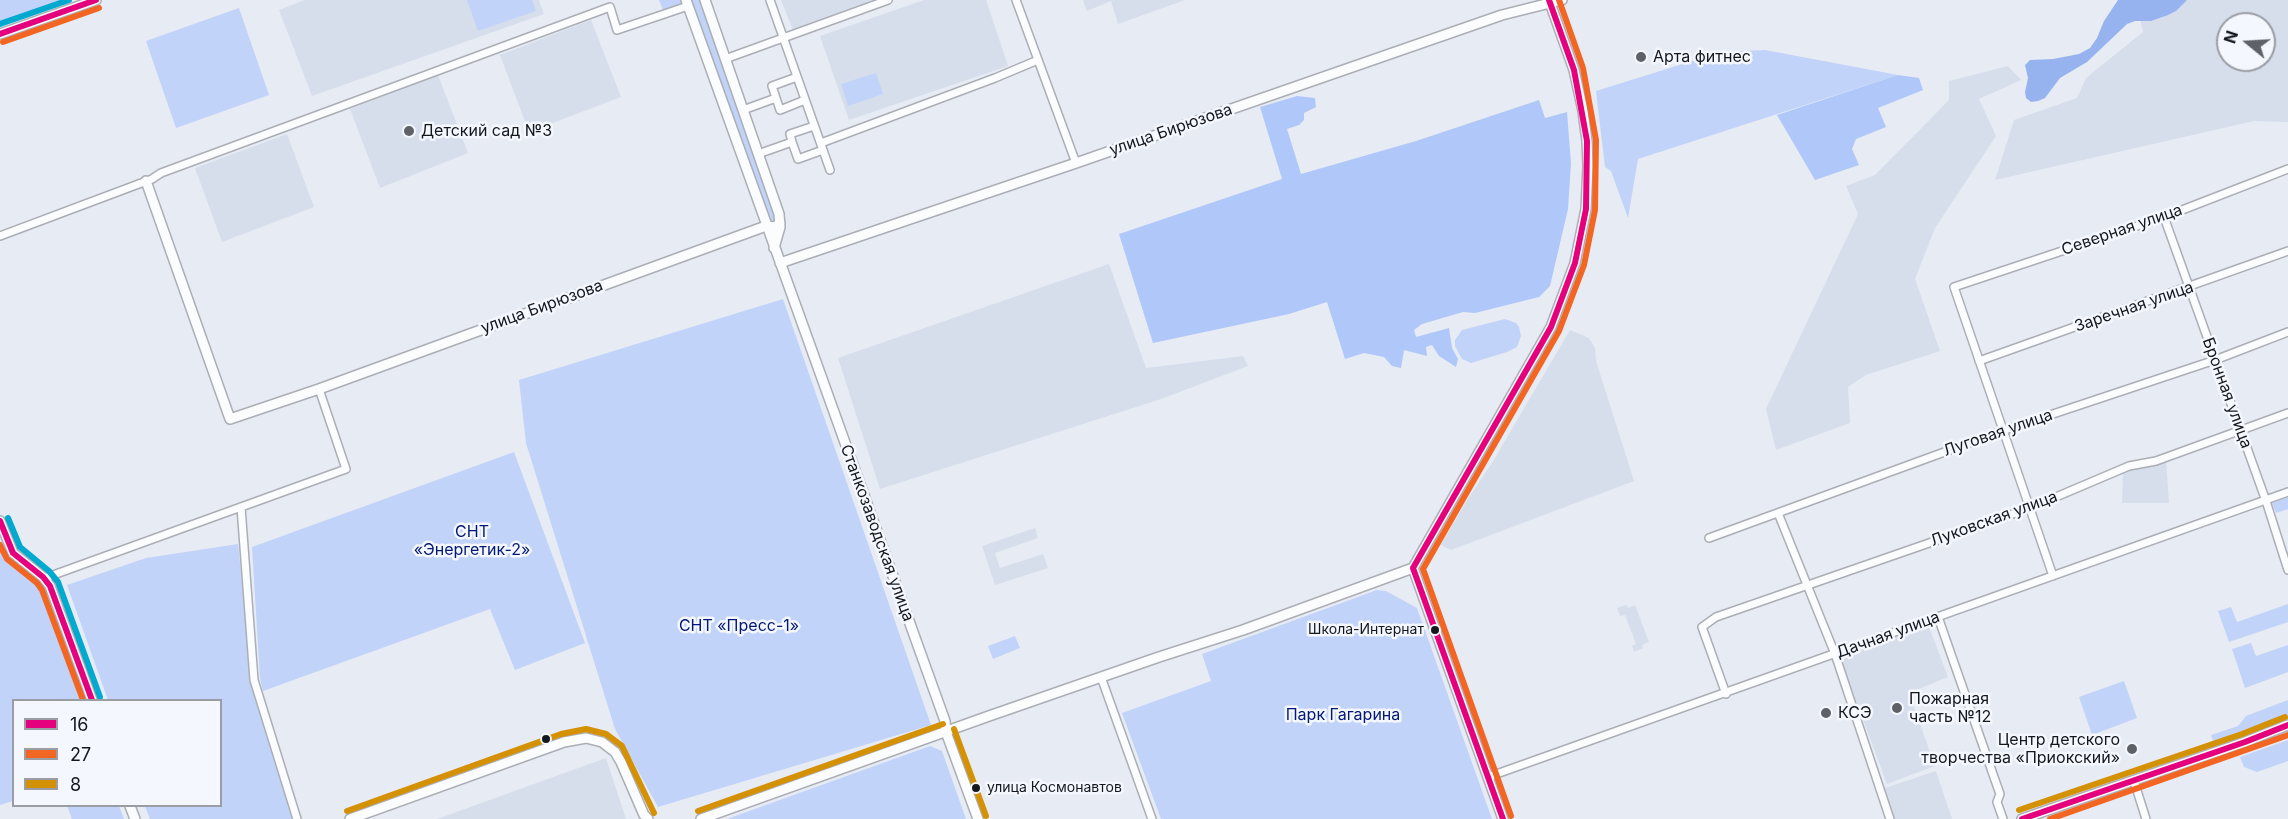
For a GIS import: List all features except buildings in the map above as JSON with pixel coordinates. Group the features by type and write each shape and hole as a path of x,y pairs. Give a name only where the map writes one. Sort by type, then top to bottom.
{"street":[{"path":"0,34 96,0"},
{"path":"705,0 780,223 774,248"},
{"path":"770,0 830,170"},
{"path":"725,59 888,0"},
{"path":"1016,0 1077,163"},
{"name":"улица Бирюзова","path":"780,263 1077,163 1502,15 1562,0"},
{"path":"701,819 1101,677 1232,634 1413,568 1551,327 1575,262 1587,199 1587,141 1574,70 1550,2"},
{"path":"0,236 146,181 161,173 610,8 617,30 687,3"},
{"name":"Станкозаводская улица","path":"687,3 945,721 946,732 978,819"},
{"path":"814,126 790,134 798,159 822,147 1038,60"},
{"path":"797,77 772,86 780,110 805,100"},
{"path":"743,110 776,98"},
{"path":"758,154 792,142"},
{"name":"Северная улица","path":"1979,361 1954,287 2164,217 2288,169"},
{"name":"улица Бирюзова","path":"146,181 230,419 319,389 766,226 775,227 780,223"},
{"name":"Бронная улица","path":"2164,217 2266,501 2288,570"},
{"name":"Заречная улица","path":"1979,361 2288,251"},
{"name":"Луговая улица","path":"1709,538 2002,430 2215,360 2288,332"},
{"path":"1979,361 2053,576"},
{"path":"45,578 346,469 319,389"},
{"name":"Луковская улица","path":"1726,694 1702,627 1716,617 2030,507 2129,466 2156,460 2288,413"},
{"name":"Дачная улица","path":"1488,777 2288,492"},
{"path":"241,507 254,680 297,819"},
{"path":"1778,513 1835,654 1890,819"},
{"path":"0,522 13,553 45,578 52,591 92,699"},
{"path":"1413,568 1503,819"},
{"path":"1938,617 2000,795 1997,802 2003,819"},
{"path":"1101,677 1152,819"},
{"path":"2022,819 2288,725"},
{"path":"350,819 564,742 586,738 596,739 615,752 644,815 648,819"},
{"path":"2134,781 2146,819"}],"shaded area":[{"path":"305,0 539,0 544,14 312,96 279,10"},
{"path":"781,0 881,0 793,30"},
{"path":"924,0 986,0 1008,66 849,120 820,36"},
{"path":"1083,0 1185,0 1118,24 1111,1 1087,11"},
{"path":"2118,0 2187,0 2176,11 2168,15 2151,21 2135,21 2127,24 2087,62 2060,78 2045,98 2031,102 2026,98 2028,78 2025,65 2030,60 2053,59 2079,54 2090,48"},
{"path":"2172,0 2288,0 2288,122 2254,121 1995,180 2014,120 2077,98 2086,78 2143,32 2138,10"},
{"path":"591,20 621,97 529,132 500,55"},
{"path":"2008,66 2021,80 1979,99 1996,136 1935,228 1915,279 1940,351 1866,375 1848,387 1850,423 1776,450 1766,409 1858,214 1846,186 1875,175 1949,100 1949,81"},
{"name":"Детский сад №3","path":"438,75 468,153 380,188 350,109"},
{"path":"1898,75 1919,78 1923,90 1878,108 1886,127 1856,139 1852,149 1859,165 1815,180 1777,115"},
{"path":"1297,96 1315,98 1316,107 1304,113 1304,120 1299,125 1287,129 1301,174 1416,141 1539,100 1545,118 1567,112 1571,163 1568,209 1550,286 1539,297 1475,313 1463,312 1422,324 1414,330 1416,337 1449,328 1452,348 1458,359 1456,367 1439,356 1432,345 1426,347 1427,356 1404,350 1401,368 1392,366 1384,357 1364,353 1345,359 1327,302 1289,314 1153,343 1119,234 1282,179 1260,107"},
{"path":"287,134 314,207 222,242 195,168"},
{"path":"1109,264 1146,368 1243,356 1248,366 1161,399 880,489 838,358"},
{"path":"1570,330 1589,338 1595,348 1596,361 1634,481 1451,550 1441,545 1492,463"},
{"path":"2166,460 2169,503 2122,503 2123,471"},
{"path":"1035,528 1038,538 995,553 1000,568 1043,554 1048,568 995,585 982,546"},
{"path":"1626,605 1628,608 1635,605 1649,642 1634,652 1632,646 1636,644 1625,615 1620,616 1617,608"},
{"path":"1928,624 1948,677 1909,693 1935,766 1887,784 1840,658"},
{"path":"606,758 626,819 437,819"},
{"path":"1936,771 1952,819 1892,819 1882,789"}],"green space":[{"path":"0,0 62,0 0,22"},
{"path":"467,0 532,0 536,11 478,31"},
{"path":"659,0 680,0 681,4 663,10"},
{"path":"689,0 700,0 778,222 769,225"},
{"path":"239,8 269,95 176,128 146,41"},
{"path":"1765,50 1898,75 1638,159 1628,218 1611,171 1605,167 1596,91 1721,52"},
{"path":"876,73 883,94 848,106 841,84"},
{"name":"СНТ «Пресс-1»","path":"783,299 931,725 658,807 615,729 526,443 519,380"},
{"path":"1505,319 1516,323 1519,327 1521,336 1517,347 1471,363 1462,359 1455,346 1455,340 1462,330"},
{"name":"СНТ «Энергетик-2»","path":"514,452 585,643 515,670 490,609 263,691 260,678 252,547"},
{"path":"2288,497 2288,509 2276,513 2272,503"},
{"path":"238,544 254,696 292,819 150,819 145,807 222,807 222,699 108,699 67,585 146,558"},
{"path":"0,546 15,567 39,583 46,593 83,699 12,699 12,801 0,805"},
{"name":"Парк Гагарина","path":"1377,590 1386,591 1417,608 1492,819 1161,819 1122,713 1211,681 1202,654"},
{"path":"2288,604 2288,622 2229,642 2218,611 2231,607 2237,622"},
{"path":"1015,636 1020,648 993,659 988,646"},
{"path":"2251,643 2256,656 2288,645 2288,672 2245,688 2232,649"},
{"path":"2124,681 2137,718 2092,735 2079,697"},
{"path":"2288,700 2288,718 2282,726 2216,749 2211,735 2238,726 2246,716"},
{"path":"2288,740 2288,761 2257,772 2244,767 2240,757"},
{"path":"930,746 942,751 966,819 727,819"},
{"path":"67,807 119,807 124,819 72,819"}],"transit line":[{"path":"0,24 69,0"},
{"name":"16","path":"0,34 96,0"},
{"name":"16","path":"1503,819 1413,568 1551,327 1575,263 1586,209 1587,141 1574,70 1549,0"},
{"name":"27","path":"1511,816 1423,569 1559,331 1584,265 1595,210 1596,140 1583,68 1559,0"},
{"name":"27","path":"3,42 99,8"},
{"path":"8,518 20,547 49,571 58,582 100,697"},
{"name":"16","path":"0,521 13,553 43,577 50,586 92,699"},
{"name":"27","path":"0,545 7,559 37,583 42,590 83,699"},
{"name":"8","path":"2019,810 2242,734 2285,717"},
{"name":"8","path":"698,811 943,724"},
{"name":"16","path":"2022,819 2288,725"},
{"name":"8","path":"347,811 561,734 586,729 606,734 622,746 654,813"},
{"name":"8","path":"954,729 986,816"},
{"name":"27","path":"2050,819 2288,735"}],"place":[{"name":"Арта фитнес","path":"1641,57"},
{"name":"Детский сад №3","path":"409,131"},
{"name":"Школа-Интернат","path":"1435,630"},
{"name":"Пожарная часть №12","path":"1897,708"},
{"name":"КСЭ","path":"1826,713"},
{"name":"Центр детского творчества «Приокский»","path":"2132,749"},
{"name":"улица Космонавтов","path":"976,788"}]}
